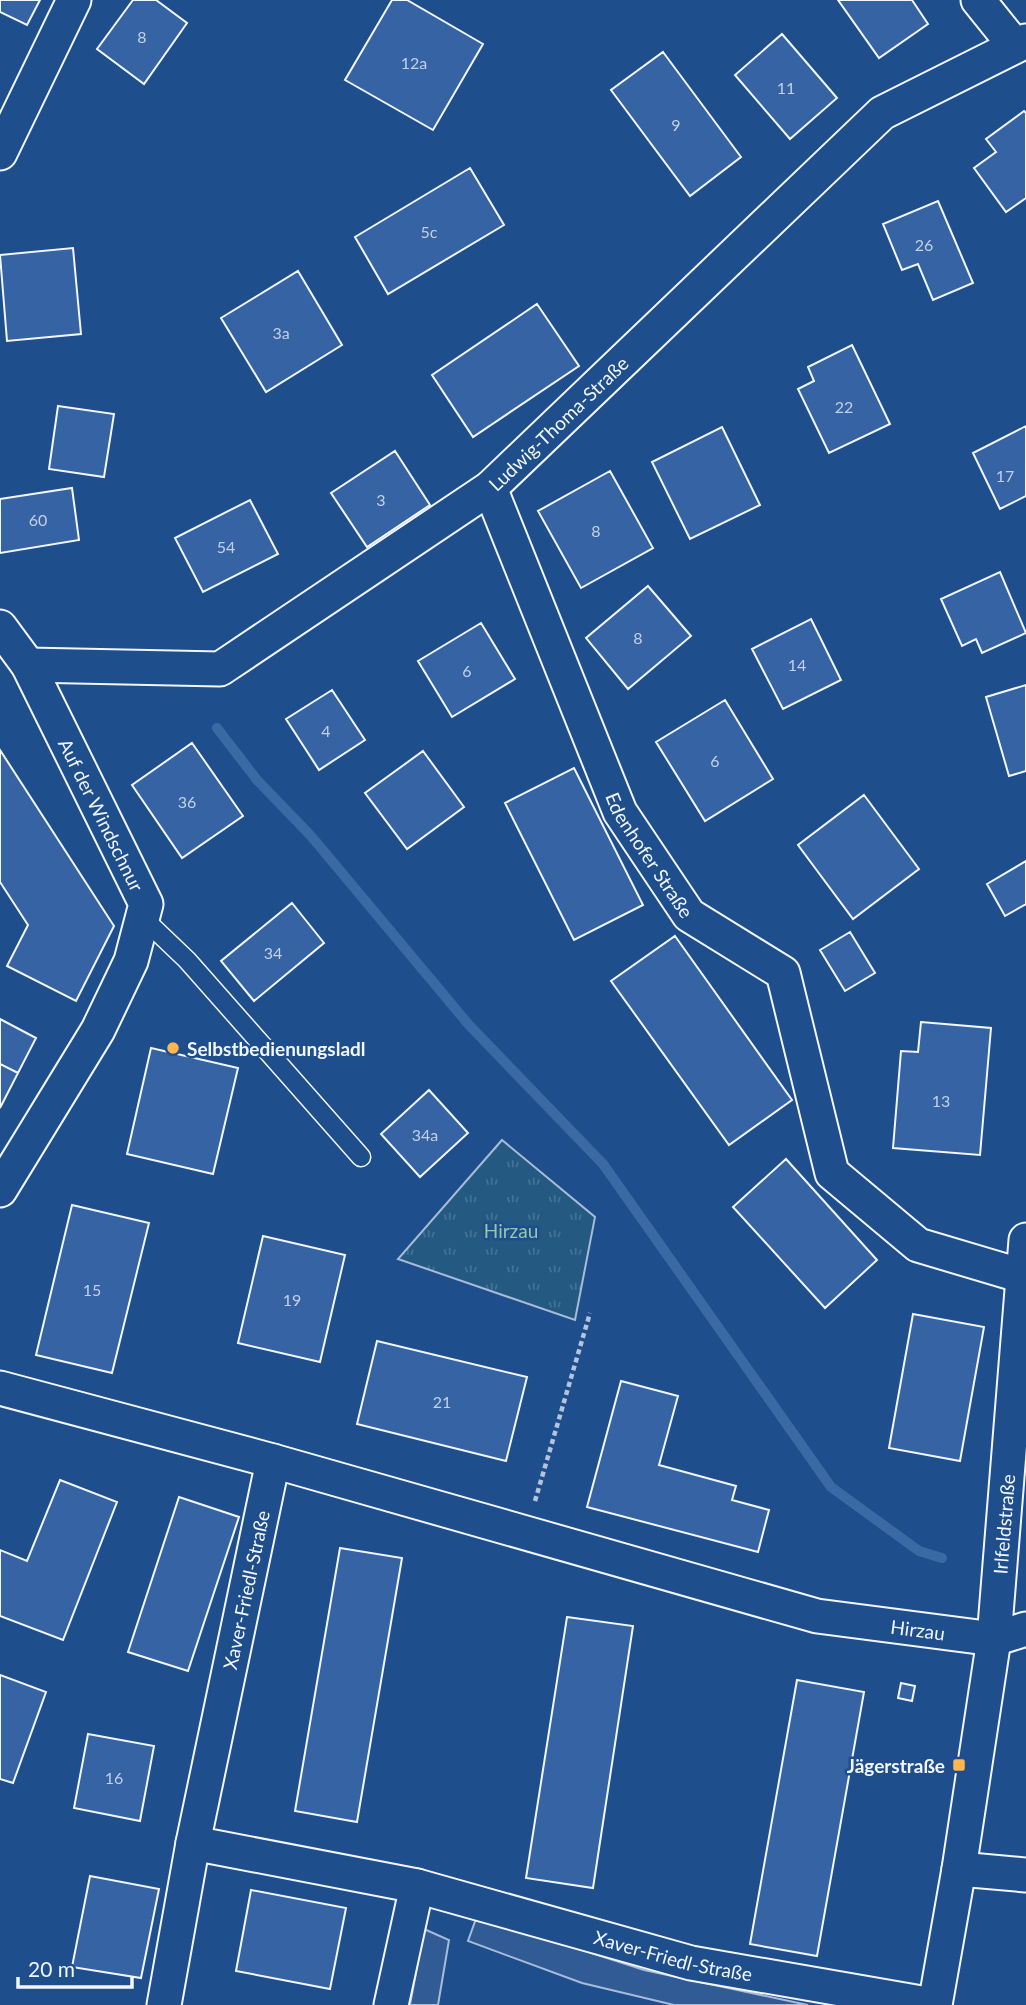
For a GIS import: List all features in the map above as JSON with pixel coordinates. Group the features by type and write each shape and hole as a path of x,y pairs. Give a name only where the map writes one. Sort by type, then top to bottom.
{"street":[{"path":"0,153 74,0"},
{"path":"978,0 1021,44"},
{"name":"Ludwig-Thoma-Straße","path":"28,665 220,669 490,488 882,113 1021,44"},
{"name":"Edenhofer Straße","path":"490,488 620,812 689,915 783,974 832,1173 918,1245 1022,1276"},
{"name":"Auf der Windschnur","path":"0,627 28,665 146,904 131,961 99,1030 0,1190"},
{"name":"Irlfeldstraße","path":"994,1639 1026,1240"},
{"name":"Hirzau","path":"0,1388 273,1461 817,1616 994,1639 1026,1629"},
{"name":"Xaver-Friedl-Straße","path":"164,2005 193,1843 273,1461"},
{"path":"934,2005 959,1869 994,1639"},
{"name":"Xaver-Friedl-Straße","path":"193,1843 417,1886 691,1963 934,2005"},
{"path":"959,1869 1026,1875"},
{"path":"391,2005 417,1886"}],"lane":[{"path":"142,917 187,960 361,1157"}],"path":[{"path":"526,1533 590,1314"}],"green space":[{"name":"Hirzau","path":"502,1140 595,1217 575,1320 398,1259"}],"shaded area":[{"path":"477,1916 644,1970 808,2005 674,2005 582,1983 468,1941"},
{"path":"424,1929 449,1940 438,2005 410,2005"}],"building":[{"path":"0,0 40,0 27,25 0,12"},
{"path":"133,0 156,0 187,23 144,84 97,49"},
{"path":"392,0 407,0 483,44 433,130 345,80"},
{"path":"838,0 912,0 928,24 879,58"},
{"path":"782,34 837,98 790,139 735,75"},
{"path":"663,52 741,157 690,196 611,90"},
{"path":"1024,111 1026,198 1006,212 974,168 996,152 986,139"},
{"path":"470,168 504,225 388,294 355,237"},
{"path":"938,201 973,283 933,300 918,264 902,270 883,224"},
{"path":"73,248 81,334 7,341 0,255"},
{"path":"298,271 342,345 266,392 221,318"},
{"path":"537,304 579,366 473,437 432,375"},
{"path":"852,345 890,424 829,453 798,389 814,381 808,367"},
{"path":"58,406 114,414 104,477 49,469"},
{"path":"1026,426 1026,496 1000,509 973,453"},
{"path":"722,427 760,505 690,539 652,462"},
{"path":"395,451 430,505 367,547 331,493"},
{"path":"610,471 653,548 581,588 538,511"},
{"path":"72,488 79,540 0,553 0,499"},
{"path":"250,500 278,554 203,592 175,538"},
{"path":"1000,572 1026,633 982,653 976,639 962,646 941,599"},
{"path":"648,586 691,636 628,689 586,638"},
{"path":"811,619 841,680 783,709 752,649"},
{"path":"481,623 515,679 452,717 418,661"},
{"path":"1026,685 1026,771 1009,776 986,697"},
{"path":"332,690 365,740 319,770 286,719"},
{"path":"725,700 773,779 705,821 656,742"},
{"path":"192,743 243,816 182,858 132,785"},
{"path":"0,750 114,926 76,1001 7,966 28,925 0,882"},
{"path":"423,751 464,807 407,849 365,793"},
{"path":"574,768 643,905 574,940 505,803"},
{"path":"864,795 919,869 853,919 798,845"},
{"path":"1026,861 1026,904 1005,916 987,884"},
{"path":"292,903 324,943 254,1001 221,961"},
{"path":"850,932 875,973 845,991 820,950"},
{"path":"675,936 792,1100 729,1145 611,981"},
{"path":"0,1019 36,1038 18,1073 0,1064"},
{"path":"921,1022 991,1028 980,1155 893,1148 901,1051 918,1052"},
{"path":"151,1048 238,1068 213,1174 127,1154"},
{"path":"0,1064 18,1073 0,1108"},
{"path":"429,1090 468,1133 420,1177 381,1134"},
{"path":"786,1159 877,1260 825,1308 733,1207"},
{"path":"72,1205 149,1223 112,1373 36,1355"},
{"path":"263,1236 345,1255 320,1362 238,1343"},
{"path":"913,1314 984,1327 960,1461 889,1448"},
{"path":"377,1341 527,1377 506,1461 357,1424"},
{"path":"621,1381 678,1396 659,1465 736,1486 732,1500 769,1510 758,1552 587,1507"},
{"path":"60,1480 117,1502 63,1640 0,1616 0,1550 27,1561"},
{"path":"179,1497 239,1517 188,1671 128,1652"},
{"path":"340,1548 402,1558 357,1822 295,1811"},
{"path":"567,1617 633,1626 593,1888 526,1878"},
{"path":"0,1675 46,1692 13,1783 0,1779"},
{"path":"797,1680 864,1692 817,1956 750,1944"},
{"path":"901,1683 915,1686 912,1701 898,1698"},
{"path":"88,1734 154,1746 140,1821 74,1808"},
{"path":"90,1876 159,1889 141,1978 72,1967"},
{"path":"251,1890 346,1908 330,1989 236,1971"}],"waterway":[{"path":"217,728 257,780 311,836 469,1025 603,1164 831,1487 919,1551 942,1558"}],"place":[{"name":"Selbstbedienungsladl","path":"173,1048"},
{"name":"Jägerstraße","path":"959,1765"}]}
